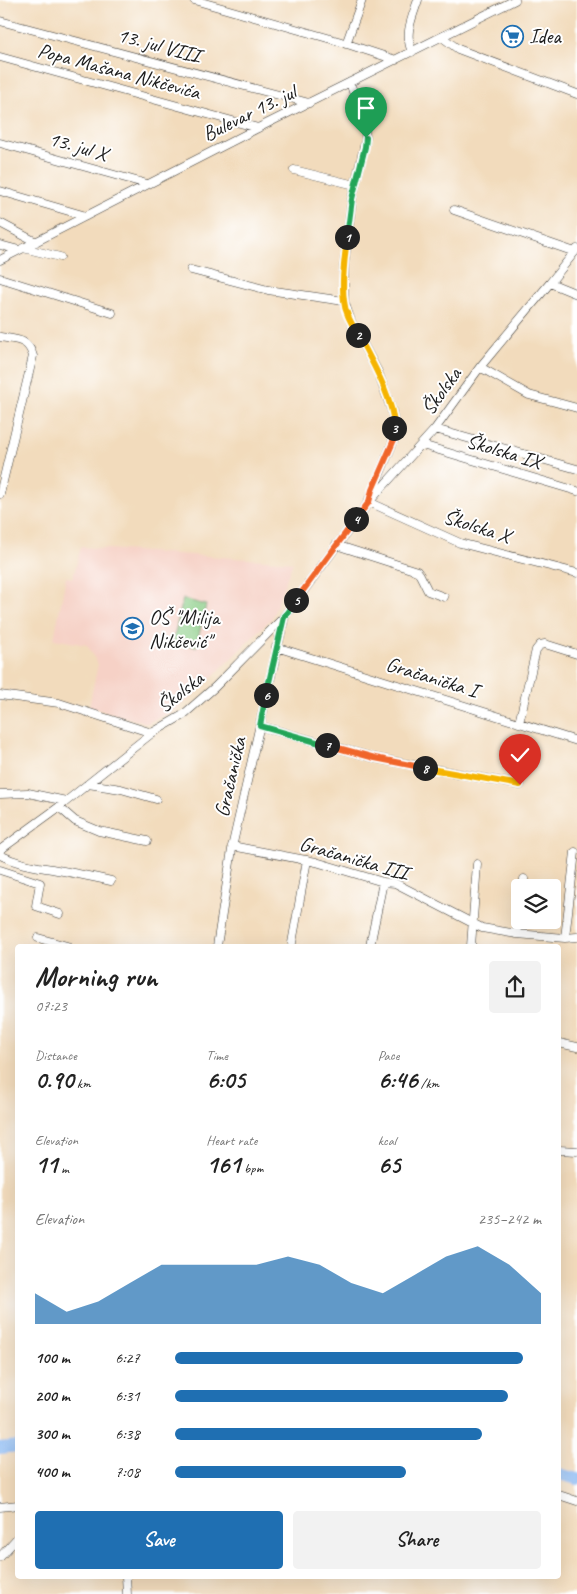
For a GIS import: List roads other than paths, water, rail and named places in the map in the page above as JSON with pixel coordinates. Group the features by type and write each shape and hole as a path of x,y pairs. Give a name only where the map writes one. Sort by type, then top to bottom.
{"street":[{"path":"194,0 396,60"},
{"path":"346,44 362,0"},
{"path":"412,52 408,43 408,32 418,0"},
{"name":"Bulevar 13. jul","path":"0,260 147,184 515,0"},
{"name":"13. jul VIII","path":"0,21 309,103"},
{"path":"442,37 458,49 577,94"},
{"name":"Popa Mašana Nikčevića","path":"0,57 258,128"},
{"path":"350,82 366,138 352,199 344,267 344,301 352,324 378,372 392,410 394,425 393,442 372,490 369,502"},
{"name":"13. jul X","path":"0,143 147,184"},
{"path":"294,170 355,185"},
{"path":"0,191 86,216"},
{"path":"454,210 576,251"},
{"path":"0,223 36,242"},
{"path":"0,245 60,257"},
{"name":"Školska","path":"0,850 59,807 152,733 183,715 216,687 284,617 369,502 435,429 480,367 576,251"},
{"path":"191,270 268,290 344,301"},
{"path":"0,278 112,313"},
{"path":"550,284 577,294"},
{"path":"0,336 24,342 30,348 33,356 0,492"},
{"path":"480,367 529,395 577,408"},
{"path":"435,429 577,469"},
{"name":"Školska IX","path":"422,444 577,490"},
{"name":"Školska X","path":"369,502 460,543 577,573"},
{"path":"336,545 417,571 428,591 444,597"},
{"name":"Gračanička","path":"218,944 232,846 284,617"},
{"path":"519,723 536,650 540,645 544,644 577,654"},
{"name":"Gračanička I","path":"276,647 577,741"},
{"path":"0,695 59,703 152,733"},
{"path":"260,726 375,758 520,785"},
{"path":"88,784 122,789 156,798"},
{"path":"0,794 28,792 66,801"},
{"path":"59,807 75,821 99,831 146,841"},
{"name":"Gračanička III","path":"232,846 307,860 383,882 395,883 472,923 490,930 565,938 577,936"},
{"path":"565,938 575,852"},
{"path":"0,855 15,863 111,881"},
{"path":"292,943 307,860"},
{"path":"471,944 478,864"},
{"path":"0,870 40,883 36,906 60,914"},
{"path":"370,944 383,882"},
{"path":"517,934 518,929"},
{"path":"38,938 60,944"},
{"path":"561,1043 577,1047"},
{"path":"561,1150 577,1151"},
{"path":"561,1496 577,1501"},
{"path":"0,1507 15,1505"},
{"path":"0,1557 15,1540"},
{"path":"126,1579 127,1594"}],"waterway":[{"path":"0,1448 15,1446"},
{"path":"561,1475 577,1479"}],"place":[{"name":"Idea","path":"513,36"},
{"name":"OŠ \"Milija Nikčević\"","path":"133,629"}]}
